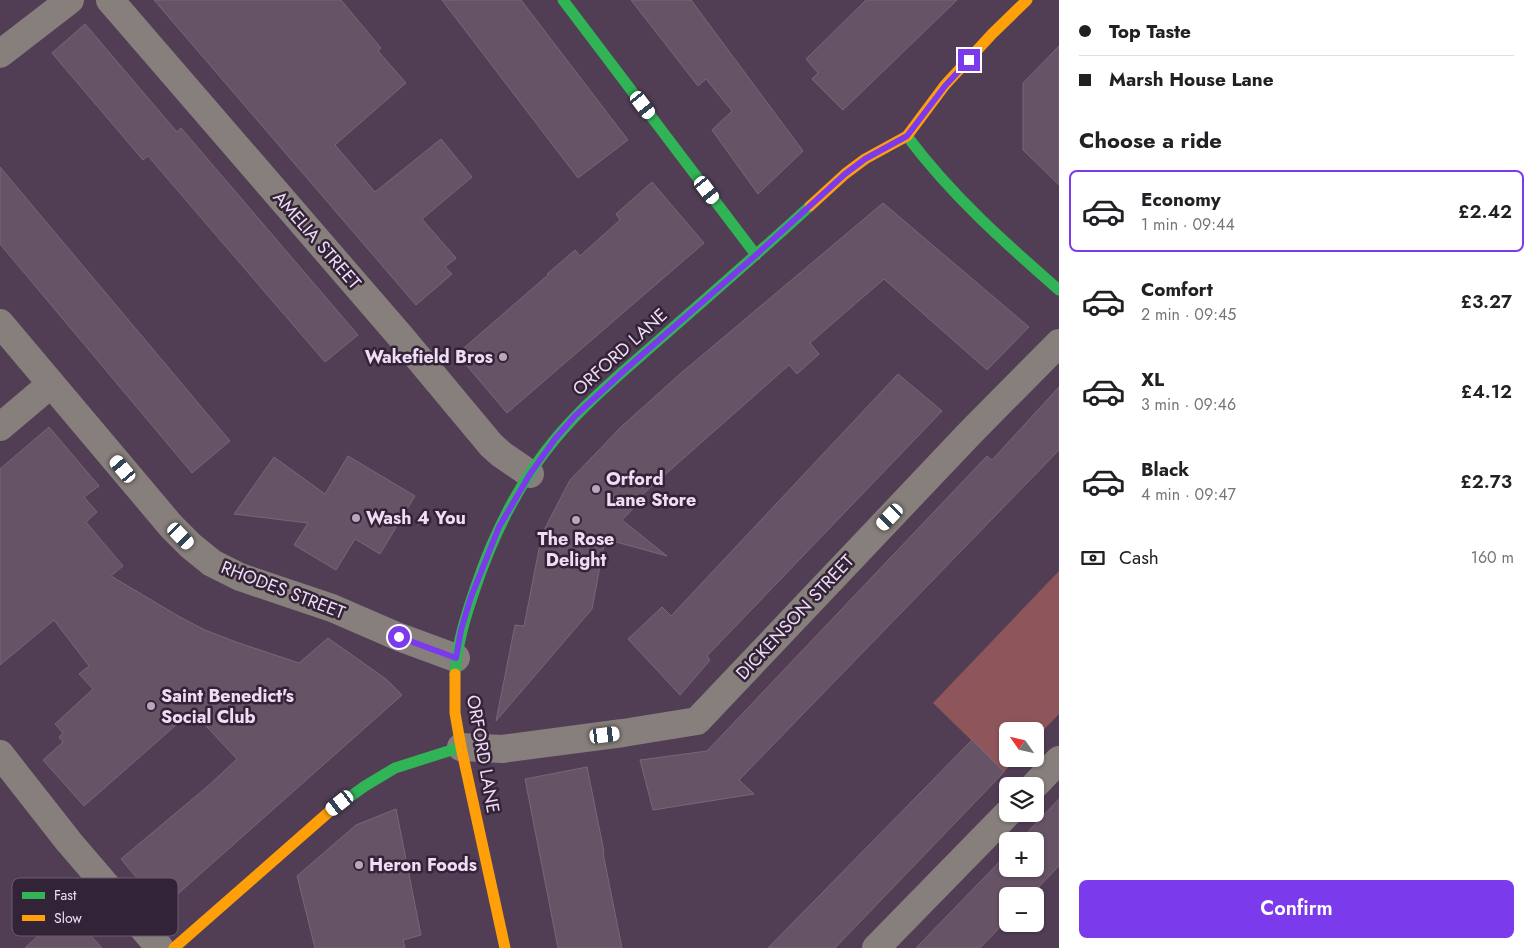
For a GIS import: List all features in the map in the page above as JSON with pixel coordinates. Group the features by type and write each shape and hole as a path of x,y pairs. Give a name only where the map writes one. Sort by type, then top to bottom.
{"street":[{"path":"0,54 70,0"},
{"name":"AMELIA STREET","path":"110,0 492,445 501,454 530,474"},
{"path":"563,0 756,255"},
{"path":"1027,0 992,34 945,86 907,136 926,163 972,214 1059,290"},
{"name":"ORFORD LANE","path":"505,948 461,747 455,713 454,686 461,630 484,562 499,527 530,474 555,439 594,398 845,174 865,159 907,136"},
{"name":"RHODES STREET","path":"0,323 171,526 212,563 240,577 332,608 399,637 456,658"},
{"name":"DICKENSON STREET","path":"461,747 502,749 697,721 970,433 1059,343"},
{"path":"0,427 51,384"},
{"path":"174,948 327,813 353,793 380,776 405,765 461,747"},
{"path":"0,754 101,878"},
{"path":"1043,777 1059,760"},
{"path":"876,948 999,822"},
{"path":"150,936 160,948"}],"shaded area":[{"path":"1059,571 1059,714 1044,730 1044,722 999,722 999,767 933,703"}],"building":[{"path":"154,0 341,0 381,48 378,51 406,83 335,145 375,192 441,139 472,177 422,219 456,258 445,267 452,274 416,305"},
{"path":"442,0 521,0 628,140 578,178"},
{"path":"631,0 691,0 803,151 758,194 712,130 732,111 706,79 698,86"},
{"path":"866,0 957,0 843,110 812,79 818,73 806,59"},
{"path":"85,24 177,132 181,128 358,335 325,362 148,156 143,160 52,53"},
{"path":"1059,46 1059,185 1023,150 1023,83"},
{"path":"0,167 230,441 192,473 0,244"},
{"path":"652,182 704,243 507,413 457,354 575,250 580,256 620,220 616,214"},
{"path":"883,203 1029,327 987,370 884,279 810,343 819,354 797,374 789,365 642,495 644,497 622,520 667,556 605,539 592,609 496,721 515,625 524,626 542,534 570,480 622,426 680,374"},
{"path":"898,374 942,411 707,656 710,660 680,695 628,639 662,607 671,616"},
{"path":"1059,387 1059,450 739,780 754,794 653,810 640,760 707,751 987,456 992,460"},
{"path":"49,427 99,486 84,497 97,512 86,522 123,566 111,576 205,630 299,663 328,638 386,679 402,695 178,894 178,878 137,878 121,859 208,786 237,759 192,711 84,806 43,760 63,742 59,737 63,733 55,724 93,689 79,674 89,666 54,620 0,665 0,469"},
{"name":"Wash 4 You","path":"348,456 415,496 380,554 355,539 336,570 294,545 308,523 234,514 274,457 325,494"},
{"path":"972,740 1004,772 835,948 768,948"},
{"path":"587,767 622,948 558,948 525,779"},
{"path":"1059,799 1059,866 1039,887 999,887 999,928 980,948 916,948 999,862 999,877 1044,877 1044,832 1028,832 1037,822 1044,822 1044,815"},
{"name":"Heron Foods","path":"396,809 421,935 403,940 405,948 315,948 297,876 356,825"},
{"path":"38,936 91,936 102,948 25,948"}],"traffic: fast":[{"path":"563,0 756,255"},
{"path":"907,136 960,198 998,236 1059,290"},
{"path":"455,674 463,629 483,566 509,508 543,455 568,424 606,386 810,206"},
{"path":"330,811 365,786 395,768 461,747"}],"traffic: slow":[{"path":"810,206 845,174 865,159 907,136 945,85 992,34 1027,0"},
{"path":"455,674 455,713 461,747 505,948"},
{"path":"174,948 330,811"}],"place":[{"name":"Wakefield Bros","path":"503,357"},
{"name":"Orford Lane Store","path":"596,489"},
{"name":"Wash 4 You","path":"356,518"},
{"name":"The Rose Delight","path":"576,520"},
{"name":"Saint Benedict's Social Club","path":"151,706"},
{"name":"Heron Foods","path":"359,865"}],"route":[{"path":"399,637 456,658 461,630 471,597 499,527 530,474 555,439 600,392 845,174 865,159 907,136 945,86 969,60"}]}
